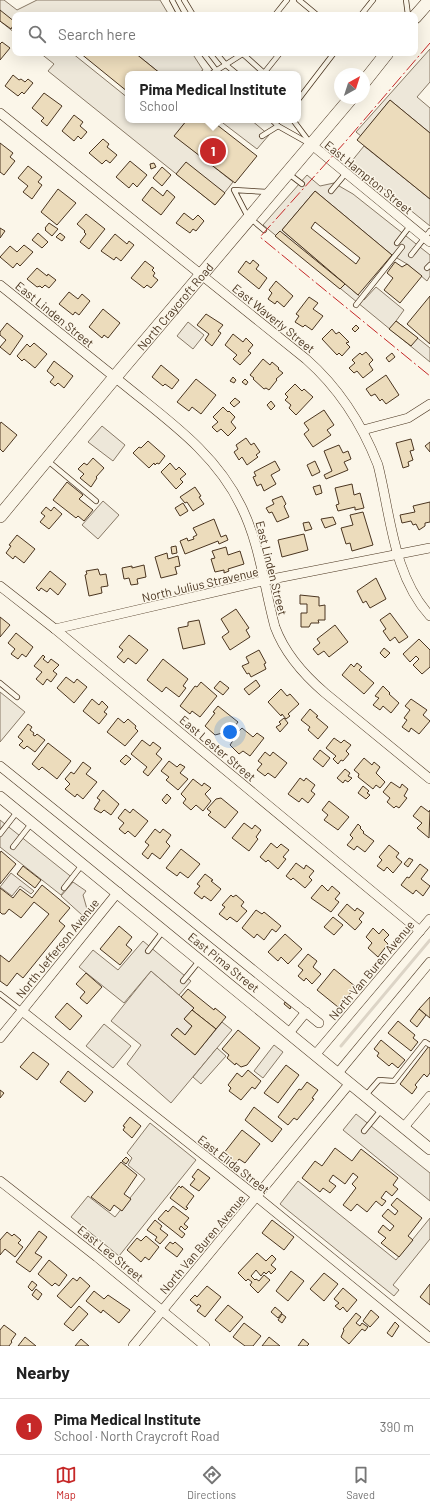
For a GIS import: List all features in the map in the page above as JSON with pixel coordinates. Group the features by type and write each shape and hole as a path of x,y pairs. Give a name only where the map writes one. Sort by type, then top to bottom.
{"main road":[{"path":"418,14 430,0"},
{"path":"370,74 385,56"},
{"name":"North Craycroft Road","path":"0,516 115,377 346,104"}],"street":[{"name":"East Waverly Street","path":"0,113 319,370 346,403 363,430 378,465 403,571 411,590 430,616"},
{"name":"East Hampton Street","path":"312,145 410,226 428,237"},
{"name":"East Linden Street","path":"0,285 115,377 203,451 216,466 241,505 254,537 270,608 279,638 299,667 325,693 430,779"},
{"path":"363,430 408,418 430,404"},
{"name":"North Julius Stravenue","path":"55,629 264,581 430,548"},
{"name":"East Lester Street","path":"0,586 55,629 420,930"},
{"name":"East Pima Street","path":"0,766 7,770 319,1023"},
{"name":"East Pima Street","path":"0,797 118,892 430,1149"},
{"name":"North Jefferson Avenue","path":"0,1038 118,892"},
{"name":"North Van Buren Avenue","path":"315,1054 430,919"},
{"path":"338,1073 430,962"},
{"name":"East Elida Street","path":"22,1011 257,1197 430,1338"},
{"path":"289,1033 306,1012"},
{"name":"North Van Buren Avenue","path":"133,1346 350,1083"},
{"path":"404,1128 430,1096"},
{"name":"East Lee Street","path":"0,1181 205,1346"}],"lane":[{"path":"172,0 178,12"},
{"path":"184,0 191,12"},
{"path":"279,12 288,0"},
{"path":"299,0 313,12"},
{"path":"363,12 373,0"},
{"path":"406,0 408,12"},
{"path":"205,56 216,71"},
{"path":"218,56 233,71"},
{"path":"218,71 240,56"},
{"path":"245,56 262,71"},
{"path":"266,71 278,56"},
{"path":"301,96 332,56"},
{"path":"275,123 312,145"},
{"path":"295,123 312,145"},
{"path":"262,136 278,126"},
{"path":"288,173 302,184"},
{"path":"331,190 346,173"},
{"path":"264,230 250,219 234,190 272,192"},
{"path":"397,243 410,226"},
{"path":"411,254 428,237"},
{"path":"356,305 402,247"},
{"path":"46,460 96,501"},
{"path":"0,683 17,697"},
{"path":"0,834 18,811"},
{"path":"13,847 32,823"},
{"path":"64,888 83,864"},
{"path":"148,951 164,930"},
{"path":"184,980 200,960"},
{"path":"0,994 22,1011"},
{"path":"366,1096 379,1080 394,1081 425,1042 430,1045"},
{"path":"364,1131 382,1109"}],"shaded area":[{"path":"0,0 4,0 17,10 37,0 160,0 167,12 12,12 12,31 0,21"},
{"path":"430,49 430,82 417,97 430,108 430,133 390,100 361,136 356,132"},
{"path":"44,56 76,56 125,96 125,123 185,123 175,136 233,182 215,205 48,71 54,64"},
{"path":"139,56 194,56 203,70 202,71 157,71"},
{"path":"223,123 255,123 269,135 257,149"},
{"path":"364,146 430,199 430,226 351,162"},
{"path":"307,175 320,186 334,183 353,194 430,255 430,276 427,281 407,264 392,255 315,191 282,230 364,300 376,287 404,310 396,321 430,348 430,362 263,225"},
{"path":"188,322 204,335 193,349 177,336"},
{"path":"102,426 125,445 113,461 88,442"},
{"path":"103,501 119,515 98,539 82,525"},
{"path":"0,692 25,712 0,742"},
{"path":"0,820 74,879 61,895 0,847"},
{"path":"11,873 34,891 31,894 20,886 12,896 0,887"},
{"path":"73,882 86,891 83,895 87,909 82,915 61,896"},
{"path":"143,941 191,981 179,995 151,971 124,1003 79,967 93,950 118,970"},
{"path":"151,971 194,1008 184,1019 192,1026 185,1035 177,1028 171,1035 195,1055 222,1022 232,1030 171,1103 127,1064 141,1045 111,1021"},
{"path":"104,1024 131,1046 113,1068 86,1046"},
{"path":"274,1045 283,1052 263,1078 254,1071"},
{"path":"217,1048 226,1056 201,1084 193,1077"},
{"path":"356,1114 430,1173 430,1201 343,1130"},
{"path":"150,1123 196,1160 119,1256 71,1217 88,1196 115,1217 145,1179 128,1165 132,1158 127,1153"},
{"path":"298,1181 396,1260 430,1218 430,1239 393,1285 399,1290 394,1296 280,1204"}],"building":[{"path":"0,10 12,20 11,29 0,21"},
{"path":"2,42 10,48 0,60 0,44"},
{"path":"84,56 139,56 157,71 125,71 125,90"},
{"path":"13,75 19,80 21,79 25,82 28,79 33,83 24,94 22,92 18,96 5,86"},
{"path":"44,93 62,106 47,126 41,121 44,118 32,108"},
{"path":"390,100 430,133 430,199 357,140"},
{"path":"74,115 83,122 80,126 87,132 81,139 78,136 74,141 62,131"},
{"path":"185,123 215,123 257,156 235,183 174,136"},
{"path":"103,139 109,144 107,147 117,155 110,163 106,160 102,164 89,153"},
{"path":"0,143 13,153 10,157 15,161 4,175 0,172"},
{"path":"130,161 147,175 137,187 133,183 129,188 116,177"},
{"path":"186,162 225,193 215,205 176,174"},
{"path":"154,163 156,167 151,169 150,164"},
{"path":"28,166 42,177 38,182 42,185 32,199 23,192 28,186 18,178"},
{"path":"162,167 171,175 162,186 153,178"},
{"path":"152,187 163,196 167,190 175,197 161,215 142,200"},
{"path":"58,189 76,203 57,225 41,212"},
{"path":"315,191 392,255 358,295 282,230","holes":["315,222 360,258 356,264 311,228"]},
{"path":"184,213 193,220 198,215 204,221 196,231 193,229 190,233 176,223"},
{"path":"86,214 105,229 89,249 80,242 86,234 84,232 85,231 77,224"},
{"path":"49,223 58,229 52,236 45,230"},
{"path":"0,228 5,231 0,238"},
{"path":"280,231 345,284 340,289 275,236"},
{"path":"38,233 48,242 42,248 32,240"},
{"path":"60,233 65,237 62,241 56,237"},
{"path":"115,234 127,244 129,241 134,245 121,261 116,257 114,260 101,251"},
{"path":"24,245 33,252 20,266 17,263 13,268 0,257 10,246 17,252"},
{"path":"253,260 259,265 256,269 267,278 259,289 238,272 246,261 250,264"},
{"path":"145,261 154,268 152,270 155,273 153,276 158,280 151,288 147,285 144,288 131,278"},
{"path":"395,262 402,267 407,264 422,276 400,303 384,290 393,278 387,273"},
{"path":"37,268 47,276 48,274 56,280 49,288 45,285 42,288 40,286 37,287 27,279"},
{"path":"276,281 293,296 284,307 277,301 275,304 268,299 272,293 269,290"},
{"path":"69,292 78,299 82,294 90,301 79,315 75,312 73,315 59,304"},
{"path":"430,296 430,344 407,324"},
{"path":"309,297 318,303 313,309 323,316 312,330 305,325 303,327 295,322 299,316 296,314"},
{"path":"103,309 120,323 108,338 104,335 102,338 89,327"},
{"path":"206,314 223,325 218,331 221,333 212,346 205,340 209,334 197,325"},
{"path":"396,321 418,338 411,346 389,329"},
{"path":"7,323 23,336 10,355 0,347 6,340 0,335 0,332"},
{"path":"356,325 359,328 355,332 352,329"},
{"path":"332,329 336,334 339,332 349,342 346,343 350,347 342,356 339,353 337,355 322,339"},
{"path":"233,334 243,342 246,338 253,345 248,351 251,353 240,365 233,359 237,355 225,345"},
{"path":"34,343 47,354 35,368 24,359 22,361 17,356 27,344 30,347"},
{"path":"366,352 373,360 369,364 373,370 363,378 357,371 354,373 349,368 355,363 352,360 360,353 362,355"},
{"path":"392,353 395,357 389,362 386,358"},
{"path":"263,359 270,365 272,362 283,373 276,379 277,380 269,390 266,388 264,389 250,375"},
{"path":"54,361 73,376 64,388 58,383 55,386 50,382 54,377 47,371"},
{"path":"161,365 179,380 172,389 165,384 163,386 152,377"},
{"path":"386,375 399,395 386,404 382,399 380,401 375,394 371,396 366,389"},
{"path":"233,377 236,380 234,383 230,381"},
{"path":"196,379 216,395 201,414 192,407 189,411 177,402"},
{"path":"245,379 248,382 246,385 242,382"},
{"path":"295,384 302,391 304,389 313,397 296,415 289,408 291,405 285,400 288,397 285,394"},
{"path":"235,398 240,402 234,407 230,403"},
{"path":"271,401 275,406 271,410 267,405"},
{"path":"223,407 235,417 231,422 236,428 228,436 221,429 217,432 212,427 218,422 213,417"},
{"path":"324,410 334,425 327,430 331,435 313,447 304,434 309,430 304,423"},
{"path":"1,422 17,435 3,452 0,449"},
{"path":"246,438 251,445 254,443 260,452 256,455 258,457 247,465 242,457 239,460 234,452 238,449 236,445"},
{"path":"411,439 414,450 410,451 413,460 408,462 409,466 403,468 396,443"},
{"path":"148,441 165,456 159,464 157,463 155,465 154,463 149,468 133,453"},
{"path":"430,442 430,452 425,446"},
{"path":"339,445 343,453 348,451 351,459 344,462 348,470 326,479 324,475 332,471 324,451"},
{"path":"93,458 104,468 96,477 97,478 91,487 80,478 84,474 78,469 84,463 87,465"},
{"path":"275,461 280,470 271,475 276,484 264,491 261,484 257,486 253,477 256,476 254,472"},
{"path":"315,461 320,472 312,476 307,465"},
{"path":"170,463 176,470 179,467 186,474 180,479 183,482 176,489 161,472"},
{"path":"67,482 83,495 79,499 93,510 84,521 78,516 76,518 53,500"},
{"path":"352,484 354,495 360,493 364,508 355,510 355,507 338,511 336,505 339,504 335,488"},
{"path":"320,485 322,493 316,495 313,487"},
{"path":"195,487 204,504 193,511 187,502 185,503 180,497"},
{"path":"282,496 286,504 284,506 289,517 277,522 272,512 269,513 266,508 274,504 272,500"},
{"path":"430,502 430,522 425,523 425,526 419,530 416,524 413,525 411,521 402,523 400,515 415,512 413,506"},
{"path":"183,503 188,511 180,516 175,508"},
{"path":"46,507 51,511 54,507 62,514 49,529 40,522 45,516 41,513"},
{"path":"363,512 373,545 352,551 350,543 346,544 341,528 353,525 350,515"},
{"path":"333,517 336,524 325,528 321,519"},
{"path":"214,519 221,537 226,535 228,540 219,544 218,541 185,554 180,541 187,538 188,541 194,539 193,537 197,535 193,528"},
{"path":"309,522 312,529 305,531 303,523"},
{"path":"304,534 308,550 282,557 278,540"},
{"path":"17,535 35,549 24,563 15,556 13,559 6,553 11,546 9,545"},
{"path":"176,546 177,553 172,554 171,547"},
{"path":"226,547 228,555 240,551 244,564 228,569 229,571 224,573 224,570 215,572 211,559 215,558 212,551"},
{"path":"167,553 168,559 178,556 180,566 175,567 177,574 161,578 155,557"},
{"path":"144,565 146,577 137,579 138,584 131,585 129,578 124,579 122,568 132,566 132,568"},
{"path":"98,569 100,575 106,574 108,586 101,587 102,593 89,596 85,575 87,574 86,571"},
{"path":"50,571 66,584 58,595 50,588 47,592 41,588 39,591 36,588"},
{"path":"376,578 386,599 370,608 366,601 363,603 357,591"},
{"path":"300,595 319,597 319,606 325,605 325,620 318,620 319,623 311,623 309,627 301,627 301,613 307,613 307,604 300,604"},
{"path":"236,609 249,628 246,630 250,637 230,650 222,637 229,632 221,619"},
{"path":"390,613 408,637 399,643 395,637 390,641 383,631 386,629 380,620"},
{"path":"0,617 10,625 0,637"},
{"path":"199,620 205,644 183,649 178,628 188,626 188,622"},
{"path":"335,625 348,642 329,657 324,651 318,655 313,649 320,643 317,639"},
{"path":"16,633 33,647 26,657 22,654 18,659 11,654 15,649 8,643"},
{"path":"129,635 148,650 136,664 128,658 124,663 117,657 123,650 119,647"},
{"path":"419,639 430,650 430,667 422,674 413,665 419,659 416,656 410,662 403,654"},
{"path":"384,648 390,653 385,658 380,653"},
{"path":"259,650 266,663 264,664 266,669 251,677 242,666 249,663 246,657"},
{"path":"43,655 45,657 43,659 48,663 51,659 59,665 53,671 57,674 51,682 47,679 43,685 36,679 42,672 34,666"},
{"path":"163,659 188,679 183,686 186,688 179,697 166,687 162,692 147,680"},
{"path":"357,663 362,667 359,670 374,683 364,694 342,675 351,664 354,667"},
{"path":"66,677 74,683 77,679 87,687 74,703 57,688"},
{"path":"256,680 260,686 249,695 244,689"},
{"path":"220,681 229,688 223,695 214,688"},
{"path":"201,682 217,696 200,717 192,711 190,714 180,706 195,686 197,687"},
{"path":"383,686 399,703 391,713 383,706 380,710 373,705 379,698 375,696"},
{"path":"281,689 287,696 290,694 299,704 288,714 290,716 286,719 282,714 281,716 268,702"},
{"path":"92,699 99,705 102,701 108,707 104,712 107,714 99,724 83,711"},
{"path":"411,699 427,710 423,715 430,721 419,734 411,728 409,732 402,727 407,720 404,718 410,710 405,706"},
{"path":"218,706 238,722 229,734 226,732 215,735 205,726 215,713 213,712"},
{"path":"310,709 318,716 316,717 328,727 318,739 308,730 310,727 301,720"},
{"path":"118,718 124,723 128,719 136,726 135,728 138,731 125,746 107,732"},
{"path":"284,718 288,723 280,732 276,727 281,724 279,722"},
{"path":"28,724 32,727 30,730 34,733 33,735 35,736 37,734 45,740 35,752 27,746 24,749 19,745 23,741 18,737"},
{"path":"242,728 253,737 257,733 264,738 250,756 243,751 239,754 230,745 234,739 232,738"},
{"path":"334,738 341,743 344,740 351,745 346,751 349,754 338,764 333,759 336,756 326,748"},
{"path":"142,740 150,746 153,742 161,748 156,754 162,759 148,776 143,772 147,767 131,754"},
{"path":"48,743 71,761 57,779 42,767 39,770 32,764"},
{"path":"320,750 330,758 323,767 313,759"},
{"path":"265,752 270,756 273,752 287,763 275,778 268,773 265,776 257,770 262,764 258,761"},
{"path":"126,755 131,759 125,765 120,761"},
{"path":"364,758 372,765 374,762 380,767 376,773 385,782 380,788 376,785 373,789 358,777 359,774 354,770"},
{"path":"169,761 177,767 180,764 185,767 180,773 188,779 178,790 166,780 169,777 161,771"},
{"path":"83,762 91,768 86,774 97,782 83,799 77,794 75,797 65,789 70,784 65,779 71,772 74,774"},
{"path":"345,769 350,773 348,776 352,778 348,782 345,780 343,783 337,778"},
{"path":"300,778 304,781 306,778 315,785 311,791 315,794 308,803 302,798 299,802 288,794"},
{"path":"193,779 202,786 204,783 211,788 205,794 211,801 203,811 196,805 191,810 183,803 186,799 181,794"},
{"path":"391,782 400,788 402,784 408,789 404,796 407,798 399,808 396,806 394,808 387,802 390,798 383,792"},
{"path":"363,786 369,791 367,793 370,795 366,799 358,793"},
{"path":"103,790 119,804 111,815 104,810 101,813 94,809 100,800 97,798"},
{"path":"167,794 171,798 166,804 162,800"},
{"path":"221,798 238,812 225,828 208,815 211,812 207,809 216,799"},
{"path":"329,801 349,817 338,830 324,820 328,815 322,810"},
{"path":"421,806 429,812 430,810 429,838 417,828 422,823 413,816"},
{"path":"125,809 130,813 133,809 148,821 135,837 128,831 125,834 119,829 124,823 118,818"},
{"path":"244,823 252,829 255,825 261,830 256,837 258,839 249,851 232,838"},
{"path":"358,824 364,832 363,833 374,841 365,852 357,846 354,850 347,845 353,838 350,835"},
{"path":"155,829 160,833 163,829 171,835 166,842 170,846 160,859 152,853 148,859 142,854 149,845 145,842"},
{"path":"271,843 277,848 281,844 289,850 283,857 286,859 278,869 268,860 266,862 260,857"},
{"path":"389,845 399,853 396,857 402,862 393,873 387,867 384,871 377,866 382,860 379,857"},
{"path":"181,849 200,864 188,878 180,872 177,876 166,868"},
{"path":"1,851 16,864 0,884 0,853"},
{"path":"409,858 413,860 408,867 404,864"},
{"path":"296,863 304,869 306,865 314,871 309,877 312,880 305,888 293,878 291,880 286,876"},
{"path":"420,864 428,870 421,879 430,886 423,896 416,890 413,894 401,885 407,877 409,878"},
{"path":"23,866 41,880 35,888 17,874"},
{"path":"205,874 221,889 211,901 204,896 202,899 194,893 200,886 197,884"},
{"path":"42,885 70,908 59,921 65,926 23,978 17,973 7,986 0,981 0,955 9,962 49,914 34,902 21,918 9,909 5,914 2,914 0,912 0,888 13,898 20,889 32,898"},
{"path":"322,885 328,891 332,886 340,893 335,899 339,902 331,912 311,898"},
{"path":"231,895 233,897 236,895 244,902 241,906 247,911 237,922 230,917 227,920 219,914 225,907 222,905"},
{"path":"347,904 355,911 357,908 364,913 359,919 362,922 355,930 338,915"},
{"path":"256,910 262,914 264,912 281,926 276,932 272,929 264,940 257,934 254,938 242,928"},
{"path":"333,917 343,925 334,935 324,927"},
{"path":"119,926 132,937 126,945 132,950 120,965 100,949"},
{"path":"373,928 379,934 383,929 389,935 384,940 388,944 378,957 368,948 372,943 366,937"},
{"path":"285,934 302,949 288,964 281,957 278,961 268,952"},
{"path":"308,954 317,961 313,967 321,974 312,984 306,978 304,981 298,976 303,970 298,966"},
{"path":"334,969 356,987 338,1007 317,990"},
{"path":"86,973 102,987 87,1004 80,998 85,992 76,984"},
{"path":"188,989 214,1010 215,1008 226,1017 216,1029 192,1010 194,1008 181,997"},
{"path":"430,997 430,1018 419,1009"},
{"path":"285,1002 291,1007 290,1009 284,1004"},
{"path":"67,1003 82,1016 70,1030 55,1017"},
{"path":"419,1009 426,1015 417,1027 410,1021"},
{"path":"192,1010 216,1029 195,1055 171,1035 177,1028 185,1035 192,1026 184,1019"},
{"path":"398,1021 415,1035 413,1038 418,1042 411,1051 388,1033"},
{"path":"238,1030 260,1048 247,1065 241,1067 236,1063 235,1065 227,1058 229,1055 222,1049"},
{"path":"381,1040 405,1060 398,1068 392,1063 389,1066 377,1056 379,1053 374,1049"},
{"path":"429,1046 430,1073 427,1077 424,1074 415,1085 417,1087 412,1094 400,1084"},
{"path":"33,1052 49,1064 37,1080 20,1067"},
{"path":"286,1065 299,1075 278,1103 264,1093"},
{"path":"248,1070 261,1081 255,1089 252,1087 241,1100 229,1091 231,1088 228,1085 237,1073 242,1077"},
{"path":"68,1071 93,1092 85,1102 60,1082"},
{"path":"307,1082 318,1090 312,1098 314,1099 297,1120 294,1118 288,1125 278,1117 299,1089 301,1090"},
{"path":"0,1090 4,1093 0,1098"},
{"path":"254,1107 282,1129 272,1142 245,1120"},
{"path":"130,1117 141,1126 132,1138 123,1130 125,1127 123,1126"},
{"path":"242,1130 260,1144 245,1163 239,1159 232,1168 220,1158"},
{"path":"335,1148 352,1161 361,1149 398,1178 393,1185 398,1189 392,1196 386,1191 381,1198 386,1201 382,1206 376,1201 367,1212 357,1204 351,1211 343,1205 356,1188 352,1184 358,1177 353,1173 345,1184 333,1175 329,1181 336,1186 330,1193 323,1188 320,1192 302,1178 315,1161 322,1166"},
{"path":"126,1157 129,1160 126,1164 122,1161"},
{"path":"121,1162 137,1175 124,1194 131,1199 122,1211 114,1205 110,1211 91,1197"},
{"path":"198,1169 210,1178 199,1191 190,1185 195,1179 192,1177"},
{"path":"179,1186 181,1188 182,1186 194,1196 186,1207 188,1208 186,1210 170,1198"},
{"path":"397,1198 422,1218 408,1236 413,1240 399,1257 381,1243 386,1238 378,1232 383,1225 390,1231 394,1226 382,1216 388,1209 395,1215 398,1211 391,1205"},
{"path":"173,1206 189,1218 184,1224 188,1227 185,1230 181,1226 179,1229 185,1234 182,1238 158,1219 166,1210 168,1212"},
{"path":"155,1220 162,1226 160,1229 168,1235 160,1244 155,1240 157,1237 147,1230"},
{"path":"272,1220 294,1237 284,1250 262,1233"},
{"path":"39,1231 47,1237 35,1253 42,1257 30,1272 16,1262"},
{"path":"7,1232 12,1236 14,1234 21,1240 18,1243 23,1247 15,1257 5,1249 0,1255 0,1240"},
{"path":"146,1236 159,1247 149,1260 145,1257 141,1262 127,1250 137,1238 141,1241"},
{"path":"170,1242 173,1244 175,1242 183,1249 177,1257 165,1248"},
{"path":"257,1253 266,1261 272,1255 276,1259 271,1265 276,1269 271,1274 269,1271 266,1274 264,1272 261,1276 256,1270 251,1276 255,1280 256,1279 259,1281 264,1275 270,1280 258,1293 250,1285 252,1282 248,1279 246,1281 238,1273"},
{"path":"49,1260 67,1275 59,1286 55,1283 52,1286 38,1274"},
{"path":"291,1271 304,1281 288,1301 276,1291"},
{"path":"324,1273 338,1284 324,1301 310,1289"},
{"path":"80,1277 90,1286 71,1308 57,1296 73,1278 77,1281"},
{"path":"32,1281 37,1285 32,1291 28,1287"},
{"path":"430,1284 430,1305 420,1297"},
{"path":"207,1286 221,1297 205,1317 197,1311 201,1306 198,1304 197,1306 190,1300 195,1295 197,1297"},
{"path":"343,1288 357,1300 347,1312 343,1307 340,1310 335,1306 339,1303 334,1299"},
{"path":"36,1289 42,1294 38,1300 32,1295"},
{"path":"94,1291 104,1299 108,1295 130,1310 119,1323 103,1310 101,1313 86,1301"},
{"path":"228,1305 243,1317 230,1332 215,1320"},
{"path":"79,1306 88,1314 73,1331 64,1324"},
{"path":"275,1307 282,1313 278,1318 271,1312"},
{"path":"371,1310 379,1317 370,1327 363,1321"},
{"path":"356,1313 361,1317 356,1323 360,1326 362,1323 368,1327 365,1331 362,1329 349,1344 341,1337 344,1330 343,1329"},
{"path":"282,1314 286,1317 282,1323 278,1320"},
{"path":"395,1322 399,1326 392,1337 387,1333"},
{"path":"244,1323 261,1336 253,1346 245,1346 233,1337"},
{"path":"4,1325 16,1334 9,1346 0,1346 0,1330"},
{"path":"25,1337 36,1346 18,1346"},
{"path":"269,1337 280,1346 262,1346"},
{"path":"81,1339 89,1346 75,1346"},
{"path":"303,1339 309,1344 307,1346 298,1346"}],"waterway":[{"path":"341,1046 430,940"}],"power":[{"path":"430,43 346,141 260,237 430,376"}],"place":[{"name":"Pima Medical Institute","path":"213,151"}]}
